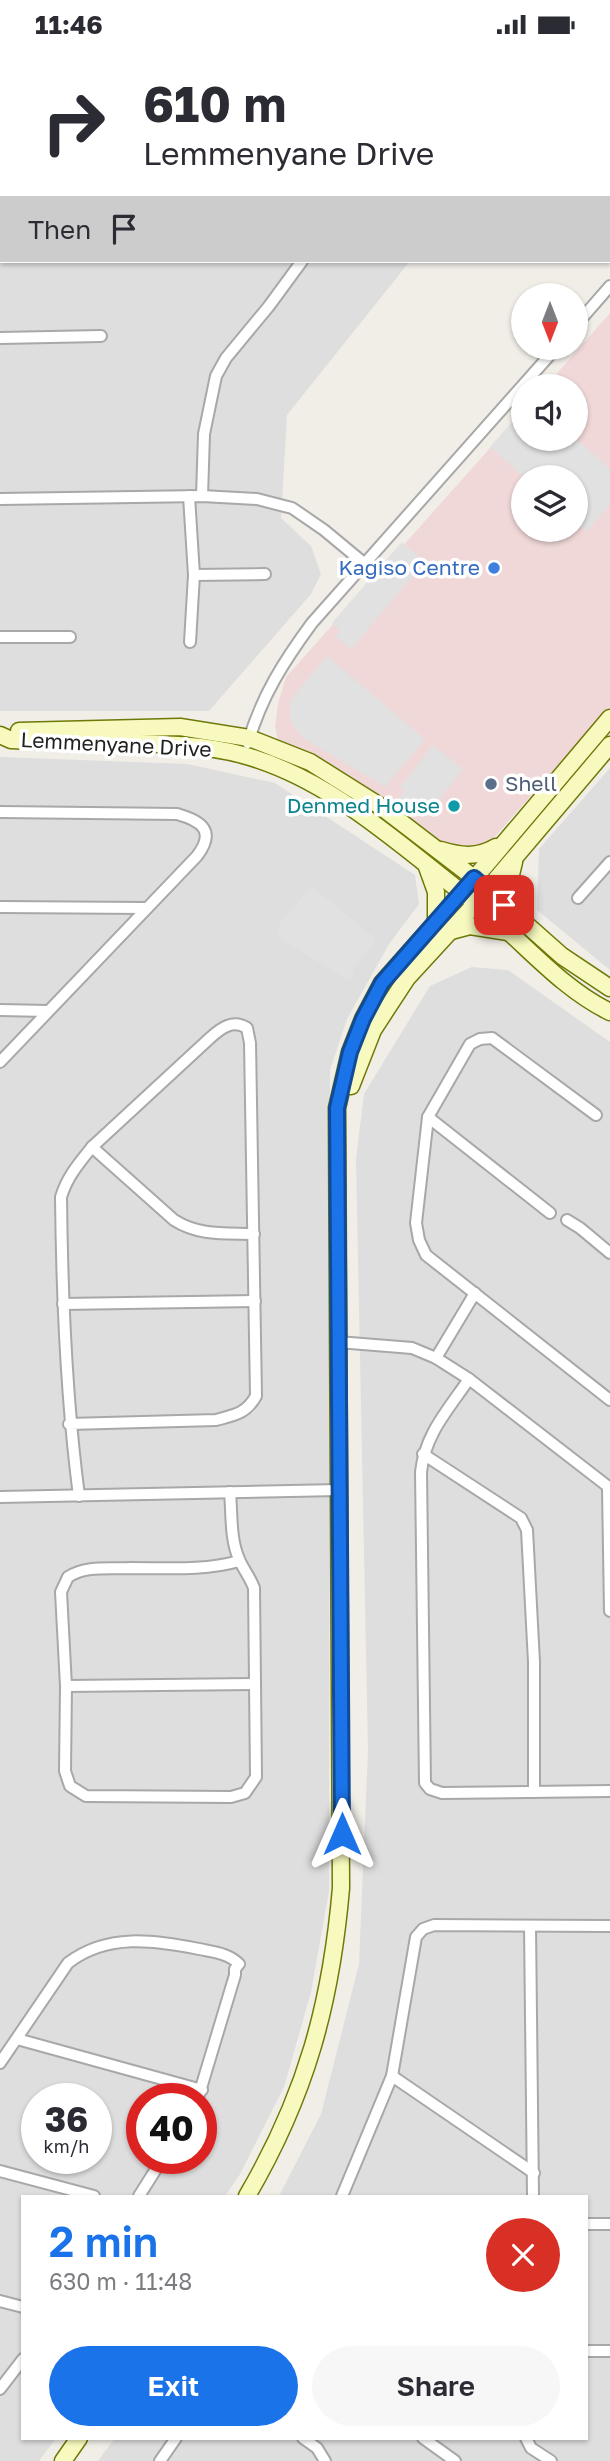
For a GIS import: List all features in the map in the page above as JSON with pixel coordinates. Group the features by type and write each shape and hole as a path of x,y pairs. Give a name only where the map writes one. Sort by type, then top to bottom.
{"street":[{"path":"202,496 204,434 216,376 226,358 301,263"},
{"path":"588,311 610,286"},
{"path":"0,338 101,336"},
{"path":"245,756 267,691 281,664 312,623 545,361"},
{"path":"190,496 194,575 190,642"},
{"path":"0,499 202,496 257,499 292,508 365,564"},
{"path":"194,575 265,574"},
{"path":"0,637 70,637"},
{"path":"248,2195 277,2142 312,2055 326,2002 336,1946 342,1857 337,1108 350,1052 382,983 610,718"},
{"name":"Lemmenyane Drive","path":"0,735 10,731 169,727 213,731 249,739 310,762 380,806 431,848 474,878 575,991 610,1012"},
{"name":"Lemmenyane Drive","path":"0,735 11,740 165,744 210,748 245,756 305,779 369,819 426,867 476,904 610,988"},
{"path":"338,1115 344,1109 373,1030 407,978 476,904 610,745"},
{"path":"0,812 177,814 200,823 207,834 206,844 0,1062"},
{"path":"431,848 471,856 501,845"},
{"path":"449,932 470,926 516,927 508,894 515,856"},
{"path":"578,898 610,862"},
{"path":"426,867 436,892 436,919"},
{"path":"0,907 146,908"},
{"path":"0,1010 48,1011"},
{"path":"69,1424 216,1420 236,1415 250,1407 256,1396 250,1043 247,1028 242,1024 221,1028 92,1147 65,1184 61,1197 62,1304 69,1424 79,1496"},
{"path":"596,1115 492,1038 480,1039 470,1044 428,1117 416,1223 419,1240 426,1255 610,1400"},
{"path":"428,1117 550,1213"},
{"path":"92,1147 185,1227 197,1232 254,1234"},
{"path":"567,1220 610,1253"},
{"path":"436,1357 475,1293"},
{"path":"62,1304 255,1301"},
{"path":"338,1342 412,1348 436,1357 469,1379 609,1488 610,1611"},
{"path":"469,1379 428,1439 423,1454 425,1783 430,1790 442,1793 610,1791"},
{"path":"423,1454 521,1518 527,1529 534,1662 534,1792"},
{"path":"0,1497 339,1490"},
{"path":"230,1492 234,1544 254,1588 256,1777 245,1793 231,1797 86,1796 76,1791 70,1786 65,1771 66,1686 61,1592 68,1577 85,1569 195,1568 219,1566 239,1560"},
{"path":"66,1686 254,1684"},
{"path":"342,2195 392,2076 416,1937 423,1929 434,1925 610,1926"},
{"path":"530,1926 533,2195"},
{"path":"0,2063 68,1963 99,1946 130,1941 158,1941 228,1955 239,1964 235,1969 203,2083"},
{"path":"17,2039 163,2083"},
{"path":"392,2076 534,2173"},
{"path":"0,2171 90,2195"},
{"path":"140,2195 153,2174"},
{"path":"588,2224 610,2224"},
{"path":"0,2301 21,2306"},
{"path":"588,2351 610,2351"},
{"path":"0,2389 21,2362"},
{"path":"63,2461 78,2440"},
{"path":"160,2461 175,2440"},
{"path":"306,2440 317,2448 325,2461"},
{"path":"426,2440 455,2461"},
{"path":"527,2440 531,2448 551,2461"}],"shaded area":[{"path":"0,263 408,263 287,415 281,518 311,546 321,574 311,594 209,711 0,711"},
{"path":"610,313 610,707 481,852 458,853 378,806 325,760 278,740 275,727 286,677 511,424 511,451 588,451 588,374 556,374 568,361 588,361 588,338"},
{"path":"511,423 511,451 588,450 610,469 610,505 588,530 588,465 511,466 490,447"},
{"path":"402,542 425,562 351,649 335,636 340,630 332,623"},
{"path":"327,656 425,739 385,787 305,739 290,720 290,700"},
{"path":"433,745 463,769 434,806 430,803 420,815 399,799 404,791 400,787"},
{"path":"0,757 187,764 275,783 415,875 419,904 389,944 347,1019 330,1070 329,1891 311,1992 284,2087 239,2176 226,2195 21,2195 21,2440 55,2440 39,2461 0,2461"},
{"path":"610,768 610,970 537,910 539,849"},
{"path":"314,888 377,940 354,968 351,982 276,936 280,923 308,890"},
{"path":"472,967 508,970 610,1042 610,2461 98,2461 114,2440 588,2440 588,2195 280,2195 321,2114 359,1964 368,1750 356,1159 364,1094 430,986"}],"place":[{"name":"Kagiso Centre","path":"494,568"},
{"name":"Shell","path":"491,784"},
{"name":"Denmed House","path":"454,806"}],"route":[{"path":"342,1834 337,1108 350,1052 382,983 474,878 504,905"}]}
